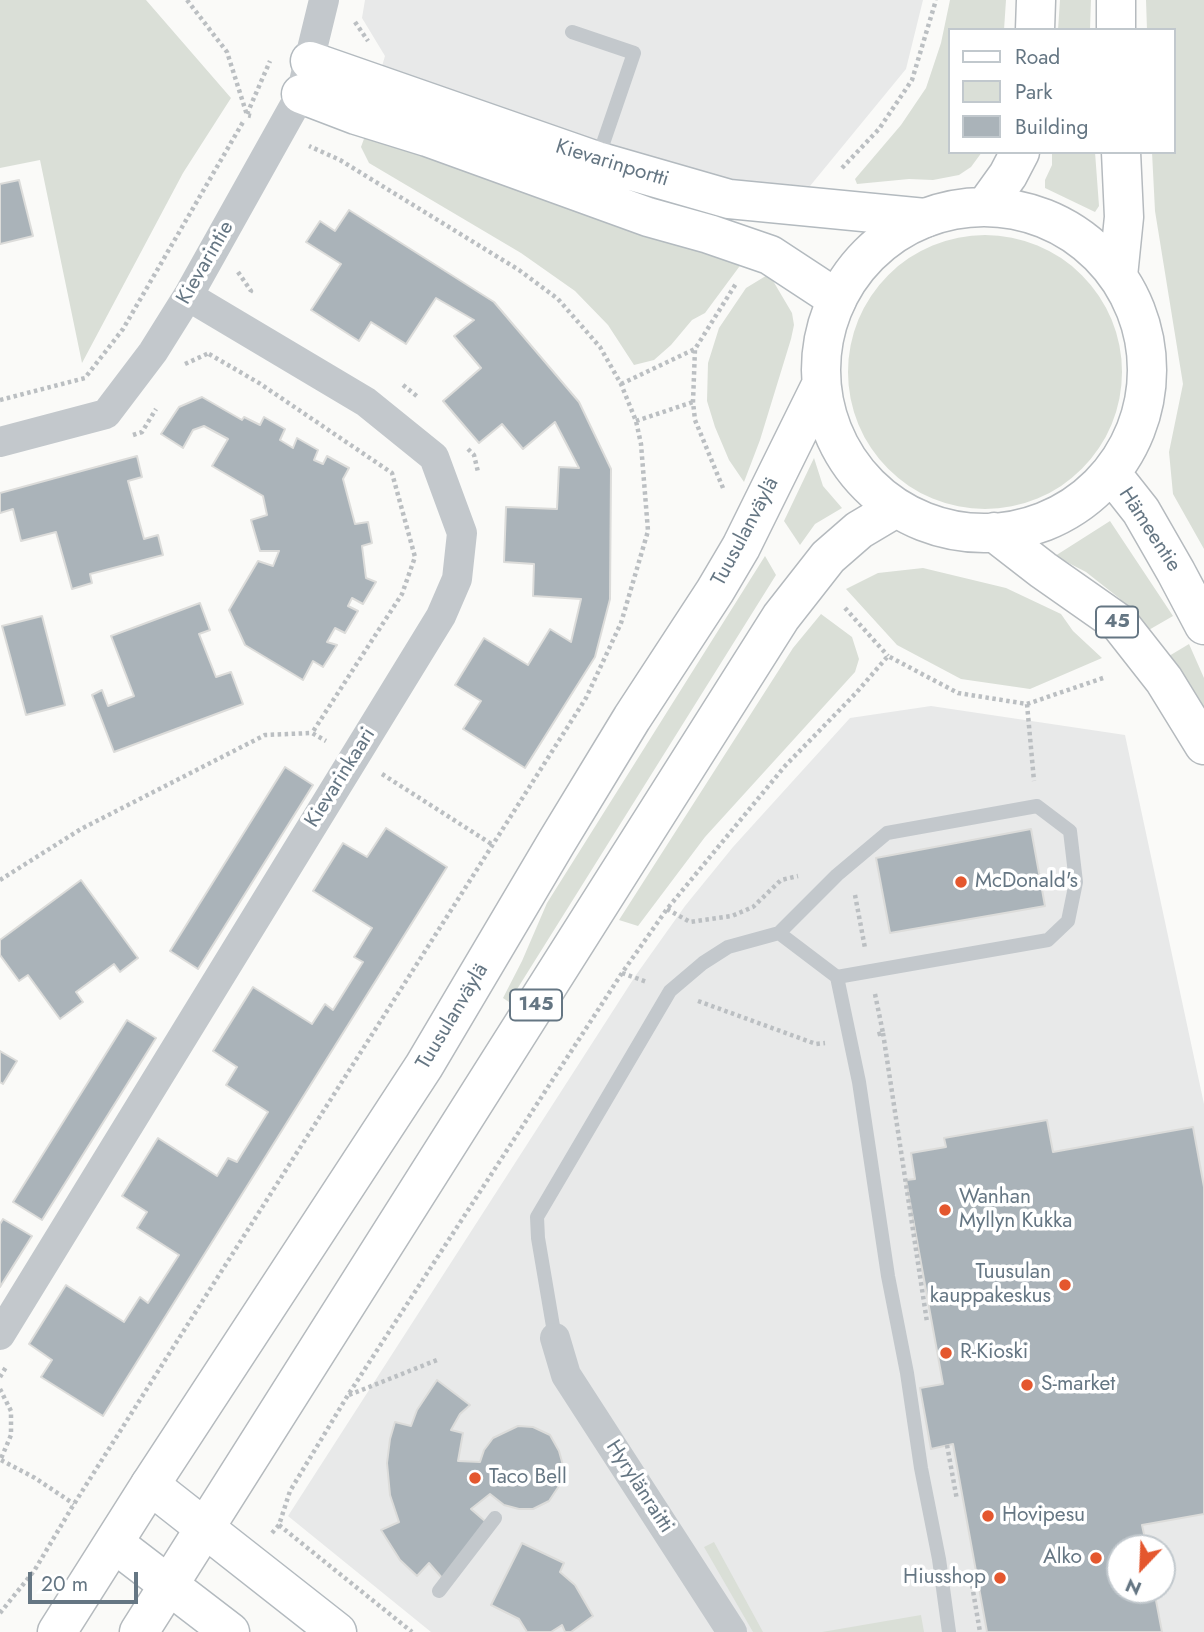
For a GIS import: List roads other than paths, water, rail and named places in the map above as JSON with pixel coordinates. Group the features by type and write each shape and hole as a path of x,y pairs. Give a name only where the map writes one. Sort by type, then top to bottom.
{"main road":[{"path":"1035,28 1036,0"},
{"path":"1116,0 1116,28"},
{"name":"Kievarinportti","path":"306,78 356,115 427,137 595,179 729,199 925,218"},
{"path":"985,207 1008,175 1019,154"},
{"path":"1118,276 1124,217 1121,154"},
{"name":"Kievarinportti","path":"595,179 648,217 770,255 837,299"},
{"path":"985,207 1016,210 1046,219 1073,234 1098,253 1118,276 1133,303 1143,333 1147,362 1146,392 1140,421 1128,449 1111,473 1090,495 1066,512 1039,524 1010,532 980,534 950,530 922,521 896,508 872,489 853,467 838,442 827,414 821,385 827,326 837,299 853,273 872,251 897,232 925,218 954,209 985,207"},
{"name":"Tuusulanväylä","path":"57,1632 424,1066 555,843 741,547 821,385"},
{"name":"Hämeentie","path":"1111,473 1141,511 1204,625"},
{"name":"145","path":"139,1632 781,617 828,557 859,530 896,508"},
{"name":"45","path":"994,532 1120,624 1164,680 1204,745"},
{"path":"150,1485 337,1632"},
{"path":"114,1543 230,1632"}],"street":[{"name":"Kievarintie","path":"0,442 106,414 153,352 188,296 280,131 306,78 324,0"},
{"name":"Kievarinkaari","path":"0,1335 441,616 457,579 462,533 434,457 366,402 188,296"},
{"name":"Hyrylänraitti","path":"555,1338 566,1375 732,1632"}],"lane":[{"path":"572,32 634,52 595,179"},
{"path":"555,1338 538,1238 537,1217 670,990 728,947 779,933 837,875 887,833 1037,806 1070,831 1076,882 1068,921 1048,940 837,977"},
{"path":"779,933 837,977 859,1082 888,1276 939,1559 949,1632"},
{"path":"439,1591 495,1518"}],"place":[{"name":"McDonald's","path":"961,882"},
{"name":"Wanhan Myllyn Kukka","path":"945,1210"},
{"name":"Tuusulan kauppakeskus","path":"1065,1285"},
{"name":"R-Kioski","path":"946,1353"},
{"name":"S-market","path":"1027,1385"},
{"name":"Taco Bell","path":"475,1478"},
{"name":"Hovipesu","path":"988,1516"},
{"name":"Alko","path":"1096,1558"},
{"name":"Hiusshop","path":"1000,1578"}]}
